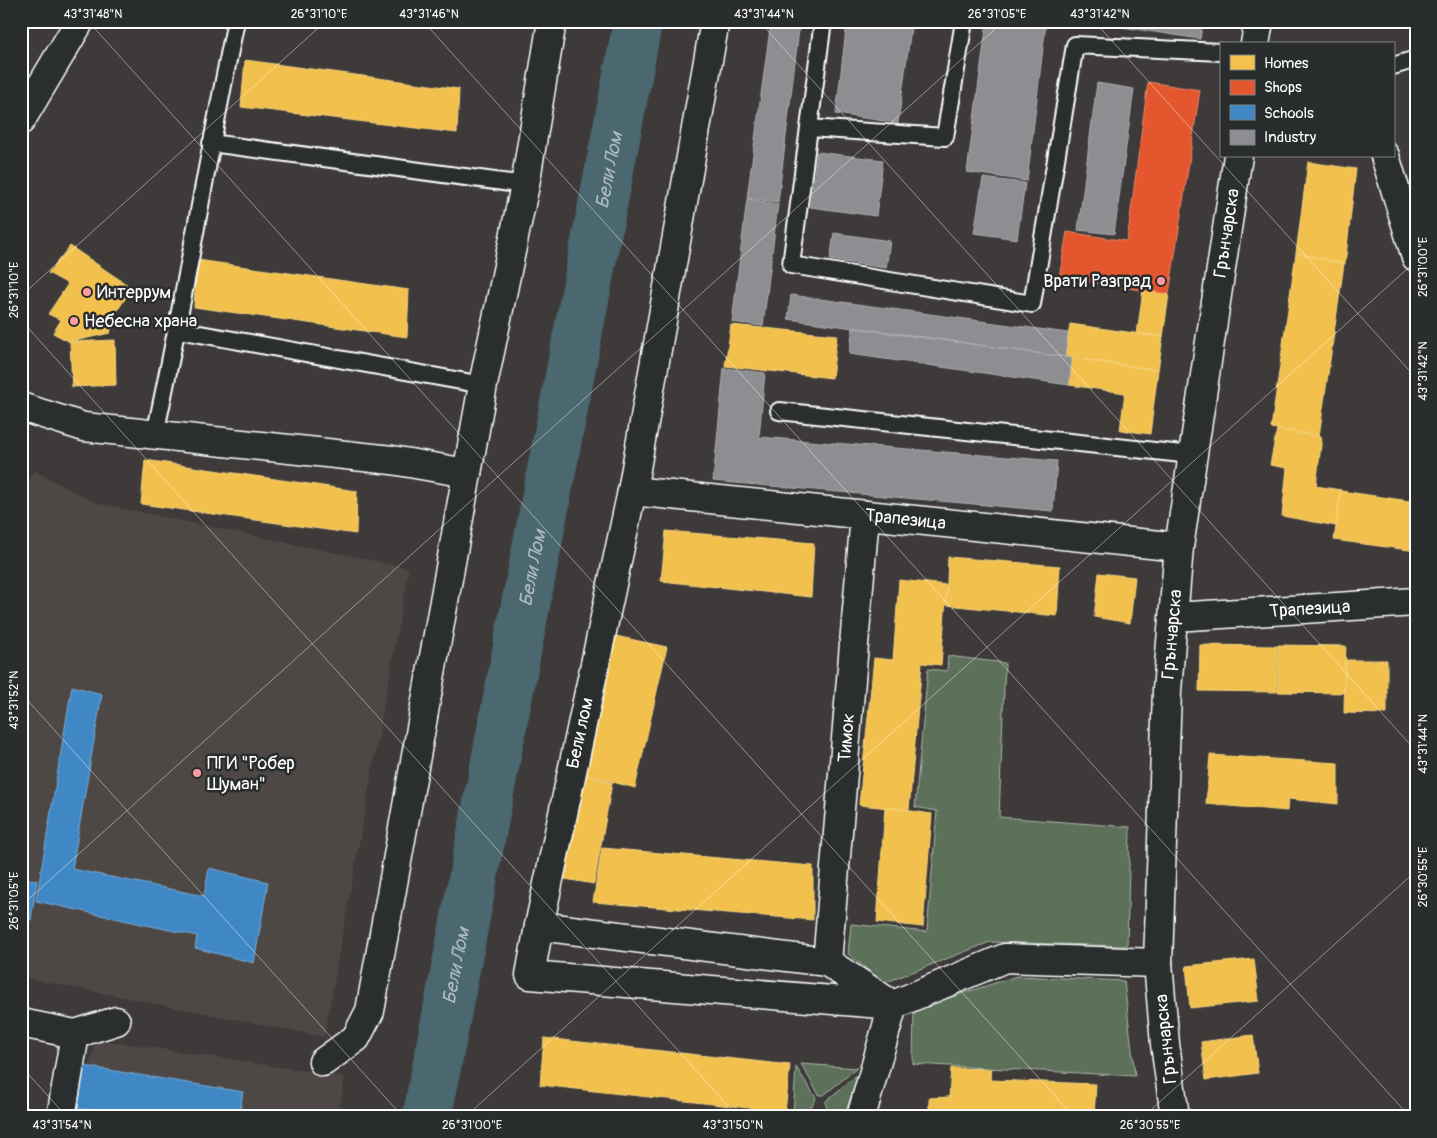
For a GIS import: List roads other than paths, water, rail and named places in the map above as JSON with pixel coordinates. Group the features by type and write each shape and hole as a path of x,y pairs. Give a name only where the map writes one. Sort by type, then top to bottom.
{"street":[{"path":"21,120 80,21"},
{"path":"324,1062 356,1038 370,1011 483,385 525,185 552,21"},
{"name":"Бели лом","path":"715,21 632,491 538,926 530,975 893,1005"},
{"path":"1255,42 1259,21"},
{"name":"Грънчарска","path":"1174,1117 1158,963 1167,690 1180,547 1192,455 1238,158"},
{"path":"1386,158 1416,257"},
{"path":"21,407 84,427 392,460 468,473"},
{"name":"Трапезица","path":"632,491 1180,547"},
{"name":"Тимок","path":"827,962 865,515"},
{"name":"Трапезица","path":"1174,617 1416,602"},
{"path":"538,926 827,962 893,1005"},
{"path":"893,1005 1005,958 1158,963"},
{"path":"861,1117 893,1005"},
{"path":"21,1023 75,1034 116,1021"},
{"path":"61,1117 75,1034"}],"lane":[{"path":"155,434 178,330 211,143 236,21"},
{"path":"823,21 790,265 1032,304 1075,45 1220,52"},
{"path":"809,128 945,137 964,21"},
{"path":"1394,66 1416,59"},
{"path":"211,143 525,185"},
{"path":"178,330 483,385"},
{"path":"778,411 1192,455"}],"waterway":[{"name":"Бели Лом","path":"427,1117 638,21"}],"place":[{"name":"Врати Разград","path":"1161,281"},
{"name":"Интеррум","path":"87,292"},
{"name":"Небесна храна","path":"74,321"},
{"name":"ПГИ \"Робер Шуман\"","path":"197,773"}]}
